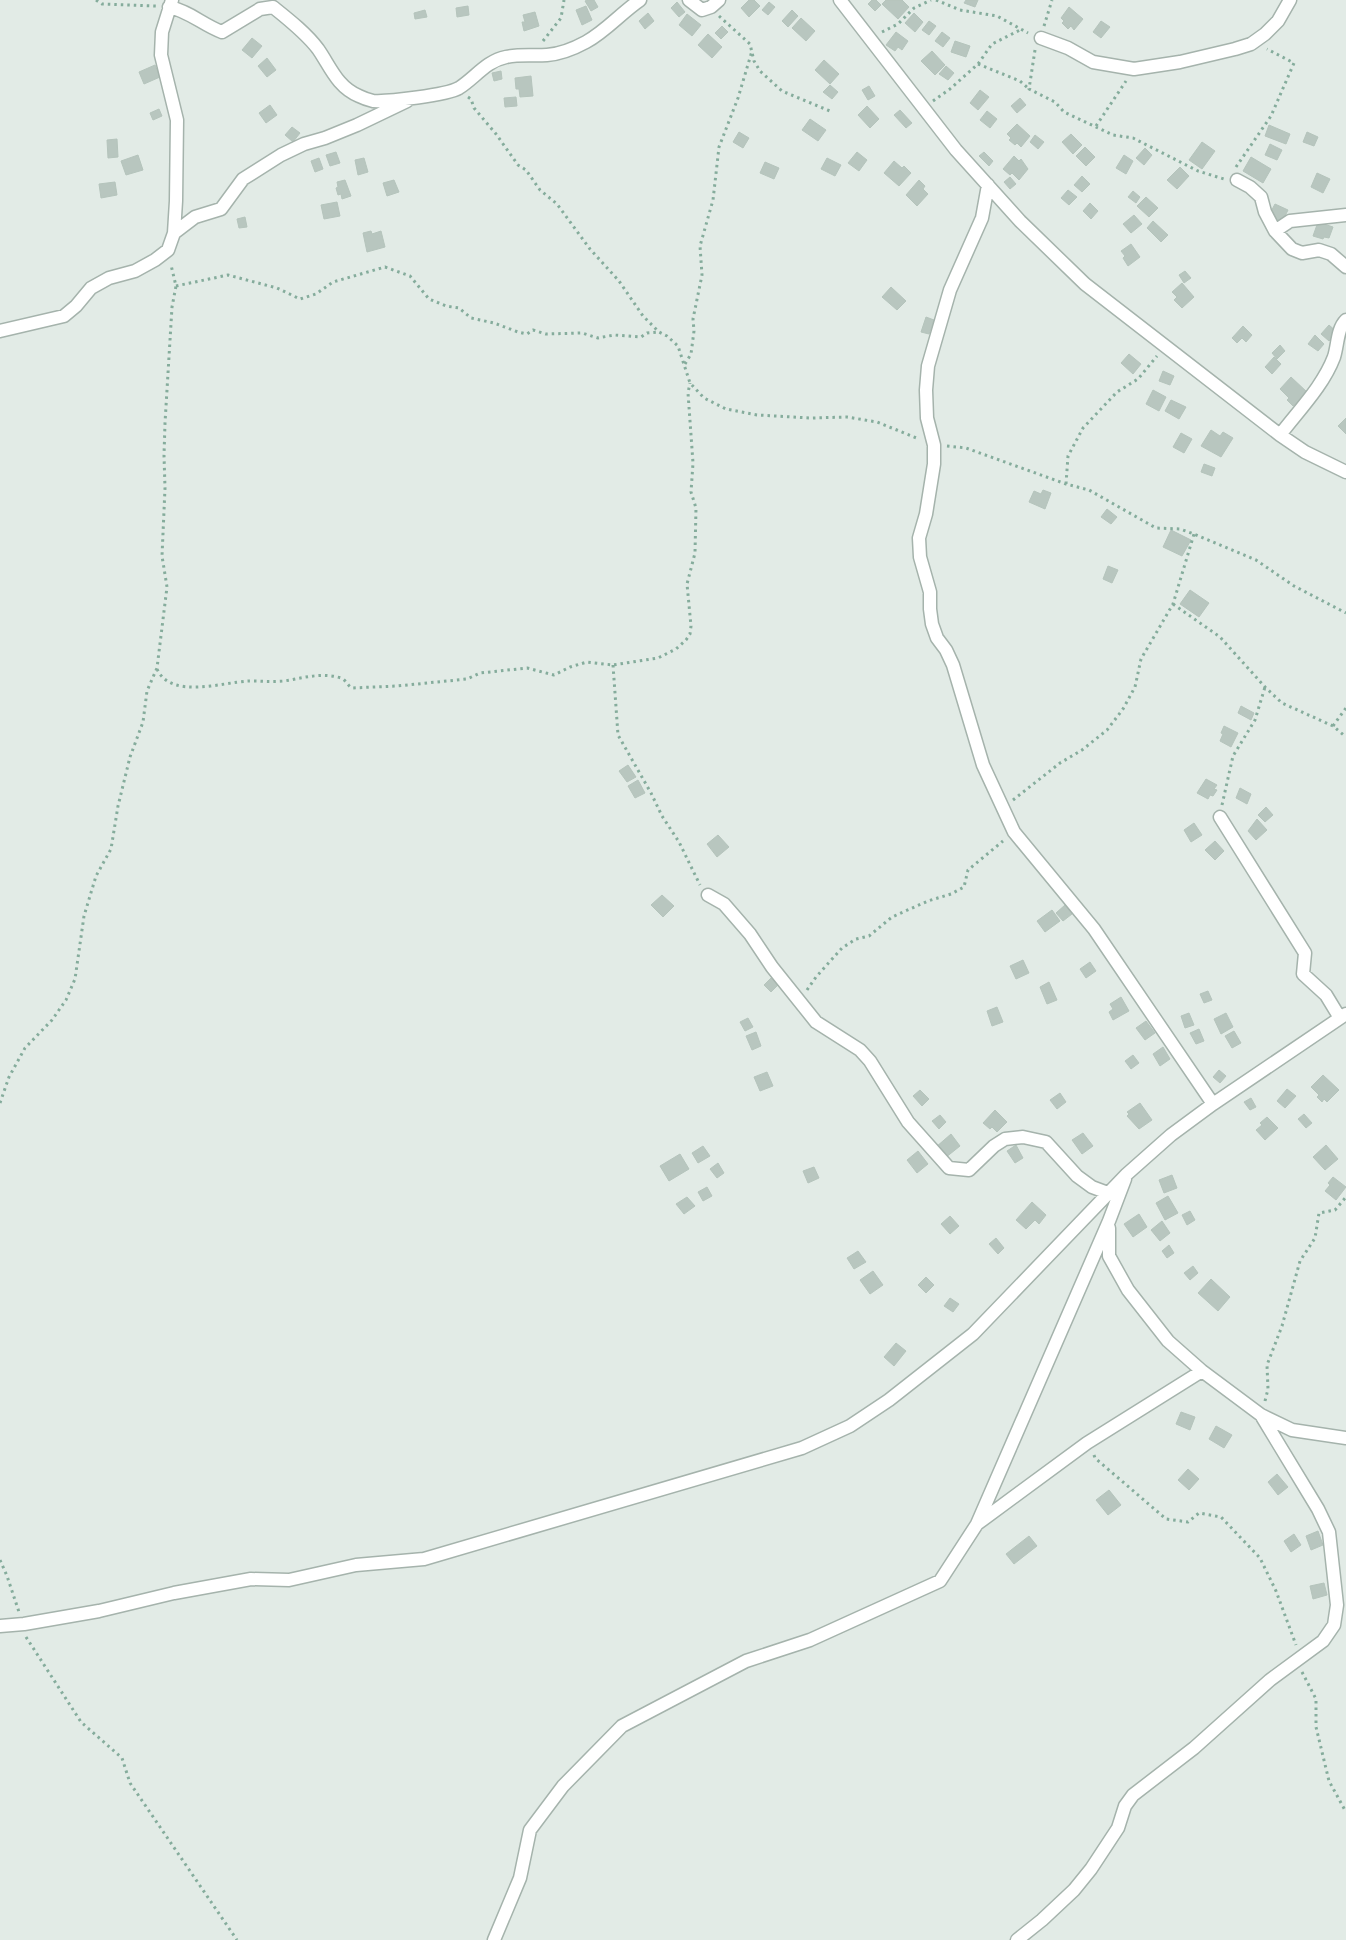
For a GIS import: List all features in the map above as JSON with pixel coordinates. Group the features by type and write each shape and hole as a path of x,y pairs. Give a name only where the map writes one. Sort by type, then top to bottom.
{"street":[{"path":"0,331 64,316 76,306 91,288 109,278 135,271 168,250 174,233 177,120 161,55 162,32 171,3 222,32 260,9 273,7 317,48 333,75 351,92 372,101 435,95 458,88 489,63 504,57 530,54 547,55 562,52 585,43 601,33 630,6 640,0"},
{"path":"689,0 702,10 719,0"},
{"path":"840,0 956,150 1020,221 1085,284 1280,435 1305,452 1346,472"},
{"path":"1041,38 1068,48 1093,62 1134,69 1180,62 1251,44 1278,22 1290,0"},
{"path":"174,233 196,218 221,209 243,179 281,155 304,144 325,138 356,125 413,98"},
{"path":"1232,175 1261,197 1265,212 1275,230 1292,249 1302,253 1319,250 1330,254 1346,267"},
{"path":"988,185 982,218 950,290 928,366 926,390 927,418 934,445 934,464 926,514 919,538 920,557 930,592 932,624 937,638 946,650 953,665 983,764 1014,832 1094,929 1213,1104"},
{"path":"1275,230 1290,221 1346,215"},
{"path":"1280,435 1328,372 1337,348 1340,326 1346,320"},
{"path":"0,1626 24,1624 99,1611 174,1593 251,1579 289,1580 356,1565 424,1559 802,1448 850,1426 889,1400 973,1334 1126,1174 1171,1135 1213,1104 1343,1016 1326,995 1303,974 1305,953 1220,817"},
{"path":"708,895 724,904 750,934 772,967 816,1022 860,1050 870,1061 908,1122 949,1168 968,1170 994,1146 1005,1139 1023,1137 1046,1142 1077,1176 1092,1187 1108,1193"},
{"path":"494,1940 520,1878 530,1830 563,1786 622,1726 746,1661 810,1640 940,1581 977,1524 1109,1220 1126,1174"},
{"path":"1109,1220 1109,1256 1128,1290 1168,1341 1202,1371 1261,1414 1292,1430 1346,1438"},
{"path":"977,1524 1087,1443 1202,1371"},
{"path":"1017,1940 1042,1920 1079,1883 1118,1828 1126,1806 1133,1795 1194,1748 1252,1694 1323,1641 1334,1625 1337,1605 1329,1532 1318,1509 1261,1414"}],"path":[{"path":"96,0 102,4 171,3"},
{"path":"530,54 548,36 561,18 564,0"},
{"path":"870,39 898,24 914,8 931,0"},
{"path":"936,0 960,10 997,16 1020,30 1041,38"},
{"path":"1029,89 1035,52 1052,0"},
{"path":"702,10 718,15 750,44 754,61 760,71 782,90 830,111"},
{"path":"924,107 950,89 978,64 992,44 1020,30"},
{"path":"978,64 1020,81 1029,89 1055,102 1064,112 1114,134 1133,138 1198,171 1220,179 1232,175 1271,116 1294,63 1265,48 1258,39"},
{"path":"684,365 691,354 693,320 702,275 700,246 713,200 719,148 738,98 752,50"},
{"path":"1096,126 1134,69"},
{"path":"458,88 471,99 474,108 496,134 518,166 526,170 540,190 557,204 590,249 619,281 643,316 658,332 667,336 678,346 690,383 704,398 726,409 757,415 811,418 847,417 870,421 934,445 966,448 1066,484 1089,490 1156,528 1180,529 1256,560 1294,586 1346,613"},
{"path":"1220,179 1232,175"},
{"path":"0,1103 9,1077 25,1048 52,1020 66,1000 75,979 84,916 96,876 111,849 118,806 130,757 143,722 147,692 157,668 167,586 162,556 165,488 164,455 172,307 176,286 168,250"},
{"path":"176,286 228,275 278,288 300,299 316,294 333,282 385,267 410,276 429,299 446,306 459,308 471,318 494,323 526,334 533,330 546,334 582,332 598,338 614,335 641,337 648,333 658,332"},
{"path":"1066,484 1068,456 1083,428 1117,392 1138,379 1166,346"},
{"path":"157,668 165,681 179,686 211,687 250,681 283,681 315,675 342,679 352,688 397,686 466,679 480,673 527,668 554,675 570,667 587,662 613,665 658,658 686,640 690,634 691,626 686,584 695,553 696,508 691,492 693,463 688,393 690,383"},
{"path":"1003,810 1020,793 1060,762 1082,750 1107,730 1123,709 1135,687 1141,659 1173,604 1194,534"},
{"path":"1173,604 1220,637 1282,703 1333,726 1346,737"},
{"path":"613,665 618,734 662,816 679,842 698,882 708,895"},
{"path":"1220,817 1233,756 1255,720 1265,687"},
{"path":"1333,726 1346,708"},
{"path":"798,1000 842,948 856,938 869,936 892,916 951,894 964,887 968,870 1014,832"},
{"path":"1261,1414 1268,1389 1267,1365 1282,1326 1300,1261 1315,1238 1319,1213 1335,1210 1346,1197"},
{"path":"1087,1443 1095,1458 1166,1519 1188,1522 1199,1513 1221,1517 1260,1558 1276,1591 1297,1645 1297,1661 1316,1699 1316,1727 1329,1781 1346,1812"},
{"path":"0,1560 24,1624 25,1634 81,1722 122,1758 130,1783 237,1940"}],"building":[{"path":"594,0 598,7 591,11 585,1"},
{"path":"749,0 754,0 760,6 749,17 741,8"},
{"path":"872,0 876,0 881,5 875,11 868,4"},
{"path":"886,0 902,0 909,7 898,19 882,4"},
{"path":"966,0 978,0 975,7 964,3"},
{"path":"677,2 685,12 679,17 671,8"},
{"path":"769,2 775,7 768,15 762,10"},
{"path":"468,6 469,15 457,17 456,8"},
{"path":"586,6 592,20 582,25 576,10"},
{"path":"1069,7 1083,19 1074,30 1071,26 1068,29 1062,23 1064,21 1061,18"},
{"path":"425,10 427,17 415,19 414,13"},
{"path":"792,10 798,16 788,27 782,21"},
{"path":"535,12 539,26 524,31 522,22 525,22 523,15"},
{"path":"648,13 654,21 645,29 639,21"},
{"path":"914,13 923,22 915,32 905,23"},
{"path":"687,14 701,25 692,36 679,25"},
{"path":"801,18 815,31 806,41 792,28"},
{"path":"929,21 936,26 929,35 922,30"},
{"path":"1101,21 1110,27 1101,38 1093,32"},
{"path":"722,26 728,32 721,39 715,33"},
{"path":"896,32 908,41 902,50 898,47 895,51 886,45"},
{"path":"942,32 950,38 943,47 935,41"},
{"path":"708,34 722,47 712,58 698,45"},
{"path":"252,38 262,46 252,58 242,50"},
{"path":"955,41 970,46 966,57 951,52"},
{"path":"932,51 945,65 935,75 921,61"},
{"path":"267,58 276,70 267,77 258,66"},
{"path":"824,60 839,74 830,84 815,70"},
{"path":"155,65 160,77 144,84 139,72"},
{"path":"946,66 954,73 948,80 939,74"},
{"path":"501,71 502,79 494,81 492,73"},
{"path":"531,76 533,96 520,97 519,89 516,89 515,78"},
{"path":"830,85 838,92 832,99 823,92"},
{"path":"869,86 875,96 868,100 862,90"},
{"path":"980,90 989,97 978,110 970,103"},
{"path":"516,97 517,106 505,107 504,98"},
{"path":"1020,98 1026,105 1017,113 1011,106"},
{"path":"270,105 277,115 266,123 259,113"},
{"path":"867,106 879,119 870,128 858,115"},
{"path":"159,109 162,116 153,120 150,113"},
{"path":"900,110 912,123 906,128 894,115"},
{"path":"987,111 997,119 990,128 980,120"},
{"path":"810,119 826,130 818,141 802,130"},
{"path":"1017,124 1030,136 1021,147 1009,140 1011,138 1007,134"},
{"path":"1269,125 1290,134 1286,144 1265,136"},
{"path":"292,127 300,133 293,142 285,135"},
{"path":"739,132 749,138 743,148 733,142"},
{"path":"1307,132 1318,137 1314,146 1303,142"},
{"path":"1071,134 1082,145 1073,154 1062,142"},
{"path":"1035,135 1044,142 1038,149 1030,142"},
{"path":"117,139 118,157 108,158 107,140"},
{"path":"1202,142 1215,151 1202,169 1189,160"},
{"path":"1270,144 1282,150 1277,160 1265,155"},
{"path":"1085,147 1095,157 1086,166 1076,156"},
{"path":"1145,148 1152,155 1144,165 1136,158"},
{"path":"336,152 340,163 330,166 326,155"},
{"path":"857,152 867,160 859,171 848,163"},
{"path":"984,152 993,161 989,166 979,156"},
{"path":"138,155 143,170 126,175 121,161"},
{"path":"1124,155 1133,161 1126,174 1116,168"},
{"path":"1014,156 1019,161 1021,159 1028,169 1019,180 1012,173 1010,175 1003,169"},
{"path":"1251,157 1271,169 1263,183 1243,171"},
{"path":"319,158 323,169 315,172 311,161"},
{"path":"364,158 368,172 358,175 355,160"},
{"path":"827,158 841,165 835,176 821,169"},
{"path":"894,161 902,168 904,166 911,173 899,186 884,173"},
{"path":"765,162 779,168 774,179 760,173"},
{"path":"1180,167 1189,176 1177,189 1167,180"},
{"path":"1317,173 1330,179 1323,193 1311,187"},
{"path":"1082,176 1090,184 1082,192 1074,185"},
{"path":"1010,177 1016,184 1010,189 1004,182"},
{"path":"345,180 351,196 342,199 341,194 338,195 336,188 338,187 337,182"},
{"path":"394,180 399,192 387,196 383,183"},
{"path":"919,180 925,186 923,189 928,194 917,206 906,195"},
{"path":"115,182 117,195 101,198 99,184"},
{"path":"1068,190 1077,197 1069,205 1061,198"},
{"path":"1133,191 1140,197 1136,203 1128,197"},
{"path":"1146,197 1158,208 1149,217 1137,206"},
{"path":"337,202 340,216 324,219 321,205"},
{"path":"1090,203 1098,211 1091,219 1083,211"},
{"path":"1275,204 1288,210 1282,222 1269,215"},
{"path":"1134,215 1142,224 1131,233 1123,224"},
{"path":"245,217 247,227 239,228 237,219"},
{"path":"1153,221 1168,235 1161,242 1147,228"},
{"path":"1318,222 1333,227 1329,238 1324,237 1323,239 1313,236"},
{"path":"371,231 372,234 381,231 385,247 367,252 363,233"},
{"path":"1131,244 1140,257 1128,266 1123,258 1125,256 1121,251"},
{"path":"1185,271 1191,278 1184,283 1179,275"},
{"path":"1182,283 1194,297 1182,308 1174,300 1177,297 1172,292"},
{"path":"891,287 906,301 897,310 882,297"},
{"path":"926,317 934,320 929,334 921,332"},
{"path":"1329,325 1337,332 1329,341 1321,334"},
{"path":"1243,326 1252,335 1246,342 1242,338 1237,343 1232,338"},
{"path":"1315,335 1324,344 1318,351 1308,344"},
{"path":"1280,345 1285,351 1277,359 1272,353"},
{"path":"1129,354 1141,364 1133,374 1121,363"},
{"path":"1274,357 1281,364 1272,374 1265,367"},
{"path":"1163,371 1174,376 1170,385 1159,381"},
{"path":"1291,377 1307,392 1293,406 1287,400 1289,398 1280,389"},
{"path":"1153,390 1166,397 1159,411 1146,404"},
{"path":"1171,400 1186,407 1179,419 1165,411"},
{"path":"1346,418 1346,434 1338,426"},
{"path":"1211,430 1220,436 1223,432 1233,438 1221,457 1201,446"},
{"path":"1181,433 1192,439 1184,453 1173,447"},
{"path":"1204,464 1215,468 1212,476 1201,472"},
{"path":"1043,490 1051,493 1045,509 1029,502 1034,491 1041,494"},
{"path":"1107,509 1117,517 1111,524 1101,517"},
{"path":"1171,530 1191,540 1182,556 1163,547"},
{"path":"1108,566 1118,570 1112,583 1103,579"},
{"path":"1190,590 1209,603 1199,617 1180,604"},
{"path":"1241,706 1254,713 1251,720 1238,713"},
{"path":"1224,726 1238,733 1231,747 1220,741"},
{"path":"628,765 636,777 627,782 619,771"},
{"path":"1206,779 1217,785 1214,789 1217,790 1208,799 1197,793"},
{"path":"638,780 645,793 635,798 628,786"},
{"path":"1240,788 1251,794 1247,804 1236,798"},
{"path":"1266,807 1273,815 1265,822 1258,815"},
{"path":"1257,819 1267,830 1256,840 1248,831"},
{"path":"1194,823 1202,835 1191,842 1184,830"},
{"path":"718,835 729,847 717,857 707,844"},
{"path":"1215,841 1224,851 1215,860 1205,850"},
{"path":"662,895 674,906 663,917 651,905"},
{"path":"1065,905 1072,914 1063,921 1056,913"},
{"path":"1052,910 1060,921 1045,932 1037,921"},
{"path":"1023,960 1029,973 1016,979 1010,966"},
{"path":"1090,962 1096,971 1086,978 1080,969"},
{"path":"773,976 780,983 771,992 764,985"},
{"path":"1049,982 1057,1000 1047,1004 1040,987"},
{"path":"1208,991 1212,1000 1204,1003 1200,994"},
{"path":"1121,997 1129,1011 1113,1020 1109,1012 1113,1009 1110,1004"},
{"path":"997,1007 1003,1022 992,1026 987,1011"},
{"path":"1189,1013 1194,1025 1185,1028 1181,1016"},
{"path":"1226,1013 1233,1027 1221,1034 1214,1019"},
{"path":"748,1018 753,1027 745,1031 740,1022"},
{"path":"1146,1021 1155,1033 1145,1040 1136,1028"},
{"path":"1199,1029 1204,1041 1196,1044 1190,1033"},
{"path":"1234,1031 1241,1043 1232,1048 1225,1036"},
{"path":"756,1032 761,1046 752,1050 746,1036"},
{"path":"1163,1047 1170,1059 1160,1066 1153,1054"},
{"path":"1133,1055 1139,1063 1131,1069 1125,1061"},
{"path":"1219,1070 1226,1076 1220,1083 1213,1077"},
{"path":"767,1072 773,1086 760,1091 754,1077"},
{"path":"1323,1075 1339,1090 1327,1102 1324,1099 1322,1102 1317,1097 1319,1095 1311,1087"},
{"path":"1287,1089 1296,1096 1285,1108 1277,1101"},
{"path":"920,1090 929,1099 922,1106 913,1096"},
{"path":"1060,1093 1066,1102 1057,1109 1050,1100"},
{"path":"1251,1098 1256,1107 1250,1110 1244,1102"},
{"path":"1140,1103 1152,1120 1139,1129 1127,1116 1129,1114 1127,1112"},
{"path":"995,1110 1007,1122 997,1132 992,1127 990,1129 983,1123"},
{"path":"1304,1114 1312,1123 1306,1128 1298,1119"},
{"path":"940,1115 946,1122 939,1129 932,1121"},
{"path":"1267,1117 1278,1128 1265,1140 1256,1130"},
{"path":"1083,1133 1093,1146 1082,1154 1072,1140"},
{"path":"951,1134 960,1146 945,1158 936,1147"},
{"path":"1016,1145 1023,1158 1015,1163 1007,1151"},
{"path":"1326,1145 1338,1159 1325,1170 1313,1157"},
{"path":"703,1146 710,1156 698,1163 692,1153"},
{"path":"918,1151 928,1164 917,1173 907,1160"},
{"path":"680,1154 689,1169 669,1181 660,1166"},
{"path":"718,1163 724,1173 717,1178 710,1169"},
{"path":"814,1167 819,1178 808,1183 803,1171"},
{"path":"1172,1175 1177,1188 1164,1193 1159,1180"},
{"path":"1333,1177 1346,1187 1336,1200 1325,1191"},
{"path":"707,1187 712,1196 703,1201 698,1192"},
{"path":"1168,1196 1178,1213 1165,1220 1156,1203"},
{"path":"687,1197 695,1206 684,1214 676,1204"},
{"path":"1032,1202 1046,1215 1039,1224 1035,1220 1026,1229 1016,1220"},
{"path":"1190,1211 1195,1220 1187,1225 1182,1215"},
{"path":"1139,1214 1147,1227 1133,1237 1124,1224"},
{"path":"950,1216 959,1226 950,1234 941,1224"},
{"path":"1162,1221 1170,1233 1160,1241 1151,1230"},
{"path":"996,1238 1004,1248 998,1254 989,1244"},
{"path":"1169,1245 1174,1253 1167,1258 1162,1251"},
{"path":"858,1251 866,1262 854,1269 847,1258"},
{"path":"1193,1266 1198,1273 1190,1280 1184,1273"},
{"path":"873,1271 883,1285 870,1294 860,1280"},
{"path":"926,1277 934,1285 926,1293 918,1285"},
{"path":"1211,1279 1230,1297 1218,1311 1198,1293"},
{"path":"950,1298 959,1304 953,1312 944,1306"},
{"path":"896,1343 906,1351 894,1366 884,1357"},
{"path":"1181,1412 1195,1417 1190,1430 1176,1424"},
{"path":"1216,1426 1232,1435 1224,1448 1209,1439"},
{"path":"1188,1469 1199,1479 1189,1490 1178,1480"},
{"path":"1277,1474 1288,1487 1278,1495 1268,1482"},
{"path":"1109,1490 1121,1505 1108,1515 1096,1500"},
{"path":"1318,1531 1323,1545 1311,1550 1306,1536"},
{"path":"1294,1534 1301,1545 1291,1552 1284,1541"},
{"path":"1029,1536 1037,1546 1014,1564 1006,1554"},
{"path":"1324,1583 1327,1595 1313,1599 1310,1586"}]}
